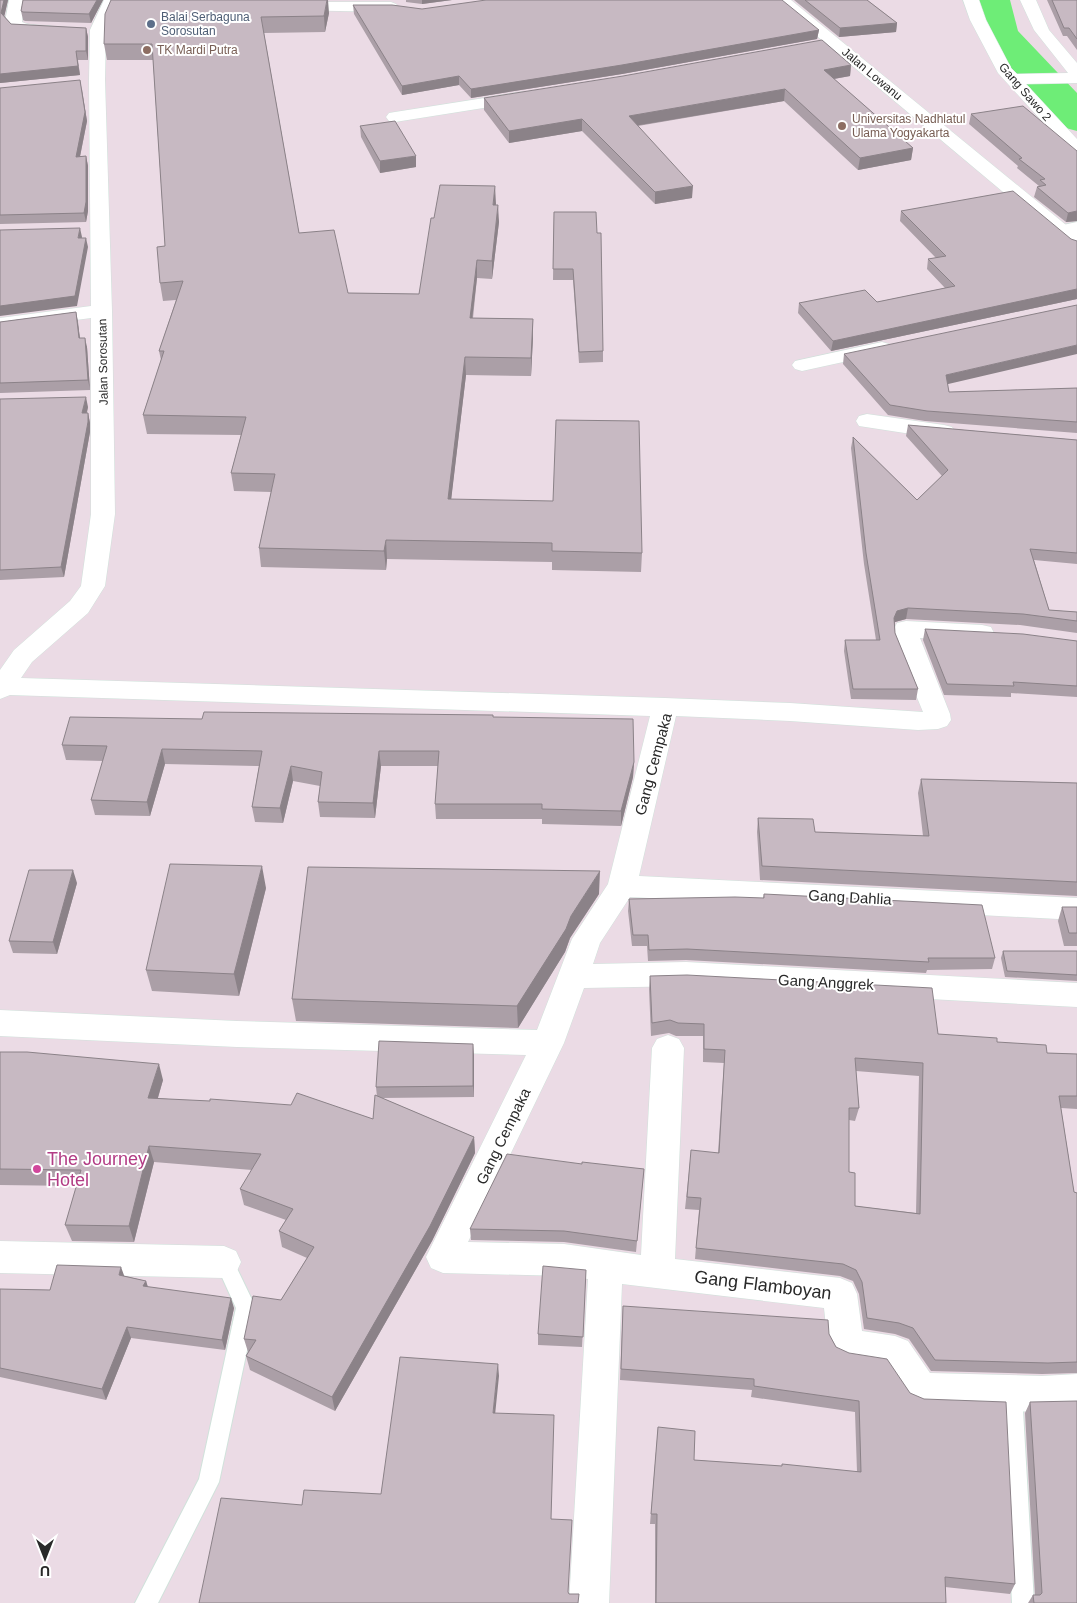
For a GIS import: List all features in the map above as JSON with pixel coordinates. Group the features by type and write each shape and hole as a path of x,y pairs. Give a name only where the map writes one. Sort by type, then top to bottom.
{"street":[{"path":"17,0 13,22 16,26 28,29 63,30"},
{"name":"Jalan Lowanu","path":"782,0 1069,229 1077,244"},
{"name":"Gang Sawo 2","path":"971,0 978,20 1004,70 1019,79 1047,117 1077,149"},
{"path":"1028,0 1034,21 1074,76"},
{"path":"275,7 336,4 399,6"},
{"name":"Jalan Sorosutan","path":"0,688 23,656 78,607 93,586 103,514 95,399 102,311 89,229 87,81 89,30 115,5"},
{"path":"814,46 834,43"},
{"path":"1019,79 1074,76"},
{"path":"395,117 537,95"},
{"path":"1047,117 1077,132"},
{"path":"0,324 102,311"},
{"path":"802,365 897,345"},
{"path":"866,421 924,430 963,433"},
{"name":"Gang Cempaka","path":"443,1257 548,1043 587,939 622,886 665,707 790,712 918,721 938,720 908,644 906,629 1000,634"},
{"path":"0,688 665,707"},
{"name":"Gang Dahlia","path":"622,886 1077,909"},
{"name":"Gang Anggrek","path":"574,976 686,974 1077,995"},
{"path":"0,1023 238,1034 548,1043"},
{"path":"658,1273 668,1048"},
{"path":"0,1257 224,1262"},
{"name":"Gang Flamboyan","path":"443,1257 564,1260 840,1294 846,1345 896,1353 920,1390 1042,1394 1077,1392"},
{"path":"589,1603 606,1266"}],"lane":[{"path":"146,1603 209,1482 246,1308 224,1262"},
{"path":"1012,1393 1024,1603"}],"building":[{"path":"0,0 4,0 1,13 11,24 86,28 86,51 76,51 78,66 0,74"},
{"path":"23,0 97,0 89,14 23,12 21,11"},
{"path":"111,0 327,0 324,16 261,17 299,233 334,230 348,293 419,294 431,218 434,218 440,185 495,186 493,205 498,205 492,261 477,260 470,318 533,319 531,358 465,357 448,499 553,501 556,420 639,421 642,553 552,551 552,543 386,540 384,551 259,548 275,474 231,473 246,417 143,415 164,351 159,351 183,281 160,283 157,247 165,246 152,44 104,44 105,14"},
{"path":"486,0 782,0 819,30 622,65 471,89 459,76 402,86 353,5 392,5 422,9"},
{"path":"805,0 867,0 897,23 840,28"},
{"path":"1052,0 1077,0 1077,39 1069,28 1064,28"},
{"path":"822,40 851,65 824,70 913,148 860,158 785,89 629,116 693,186 655,192 582,119 509,131 484,98 623,76"},
{"path":"80,80 85,112 76,157 86,156 86,202 84,213 0,215 0,88"},
{"path":"1023,106 1077,151 1077,211 1068,213 1037,187 1046,185 1040,180 1045,179 1019,159 1022,158 971,114"},
{"path":"395,121 416,156 380,161 360,126"},
{"path":"1013,191 1071,239 1077,241 1077,289 833,341 799,303 865,290 877,302 955,286 928,259 946,256 901,211"},
{"path":"554,212 596,212 597,233 601,233 603,351 579,352 573,269 553,269"},
{"path":"80,228 78,238 86,238 75,296 0,306 0,230"},
{"path":"1077,305 1077,345 946,375 949,392 1077,388 1077,422 927,411 890,405 844,354"},
{"path":"76,312 79,338 85,338 88,380 0,383 0,322"},
{"path":"86,397 82,413 88,413 88,422 61,567 0,570 0,399"},
{"path":"908,425 1077,440 1077,553 1030,549 1049,610 1077,612 1077,621 1023,614 908,608 897,611 894,618 895,633 918,689 853,689 845,640 880,640 866,553 853,437 917,500 948,470"},
{"path":"925,629 1023,634 1077,641 1077,686 1013,682 1014,686 947,684"},
{"path":"204,712 493,715 493,717 633,719 634,762 621,811 542,809 542,804 435,804 439,751 379,751 373,803 318,802 322,772 291,766 280,808 252,807 262,751 162,749 147,802 91,800 107,746 62,745 70,717 202,719"},
{"path":"921,779 1077,783 1077,882 762,866 758,818 813,819 815,832 929,836"},
{"path":"170,864 262,866 234,974 146,970"},
{"path":"308,867 600,871 517,1006 292,999"},
{"path":"29,870 73,870 53,942 9,941"},
{"path":"764,894 982,905 995,958 928,958 929,962 687,949 649,950 648,935 633,935 629,899 764,898"},
{"path":"1062,907 1077,907 1077,933 1069,933"},
{"path":"1003,951 1077,951 1077,975 1007,971"},
{"path":"687,975 932,988 938,1034 997,1038 997,1042 1046,1045 1047,1053 1077,1054 1077,1096 1059,1096 1074,1192 1077,1193 1077,1362 935,1360 913,1328 899,1323 867,1318 862,1282 856,1270 843,1264 696,1248 701,1198 687,1197 691,1150 719,1153 725,1050 704,1049 704,1024 678,1023 670,1020 652,1023 650,976","holes":["855,1058 923,1063 920,1214 855,1206 855,1173 849,1172 849,1108 859,1108"]},
{"path":"379,1041 473,1044 473,1086 376,1087"},
{"path":"0,1052 27,1052 159,1064 148,1098 210,1101 210,1099 291,1105 297,1093 373,1119 375,1095 474,1137 430,1226 332,1397 246,1356 256,1340 244,1339 253,1296 281,1300 314,1247 279,1231 293,1209 240,1189 261,1154 149,1146 129,1226 65,1225 81,1170 0,1169"},
{"path":"507,1154 582,1164 582,1162 644,1169 637,1241 564,1231 470,1229"},
{"path":"57,1265 121,1267 119,1275 146,1281 143,1286 231,1298 222,1340 127,1327 102,1389 0,1368 0,1289 50,1290"},
{"path":"543,1266 586,1270 583,1337 538,1334"},
{"path":"623,1306 828,1320 829,1334 836,1347 849,1353 887,1359 910,1393 924,1399 1006,1402 1015,1584 945,1577 946,1603 656,1603 657,1514 651,1514 658,1427 695,1431 694,1460 782,1466 782,1464 861,1472 859,1401 754,1386 754,1379 621,1369"},
{"path":"400,1357 498,1364 493,1413 554,1415 551,1519 572,1520 568,1592 569,1594 579,1594 578,1603 199,1603 221,1498 302,1505 304,1490 381,1494"},
{"path":"1077,1401 1077,1603 1034,1603 1033,1595 1040,1595 1042,1593 1030,1402"}],"waterway":[{"path":"991,0 999,34 1077,118"}],"place":[{"name":"Balai Serbaguna Sorosutan","path":"151,24"},
{"name":"TK Mardi Putra","path":"147,50"},
{"name":"Universitas Nadhlatul Ulama Yogyakarta","path":"842,126"},
{"name":"The Journey Hotel","path":"37,1169"}]}
